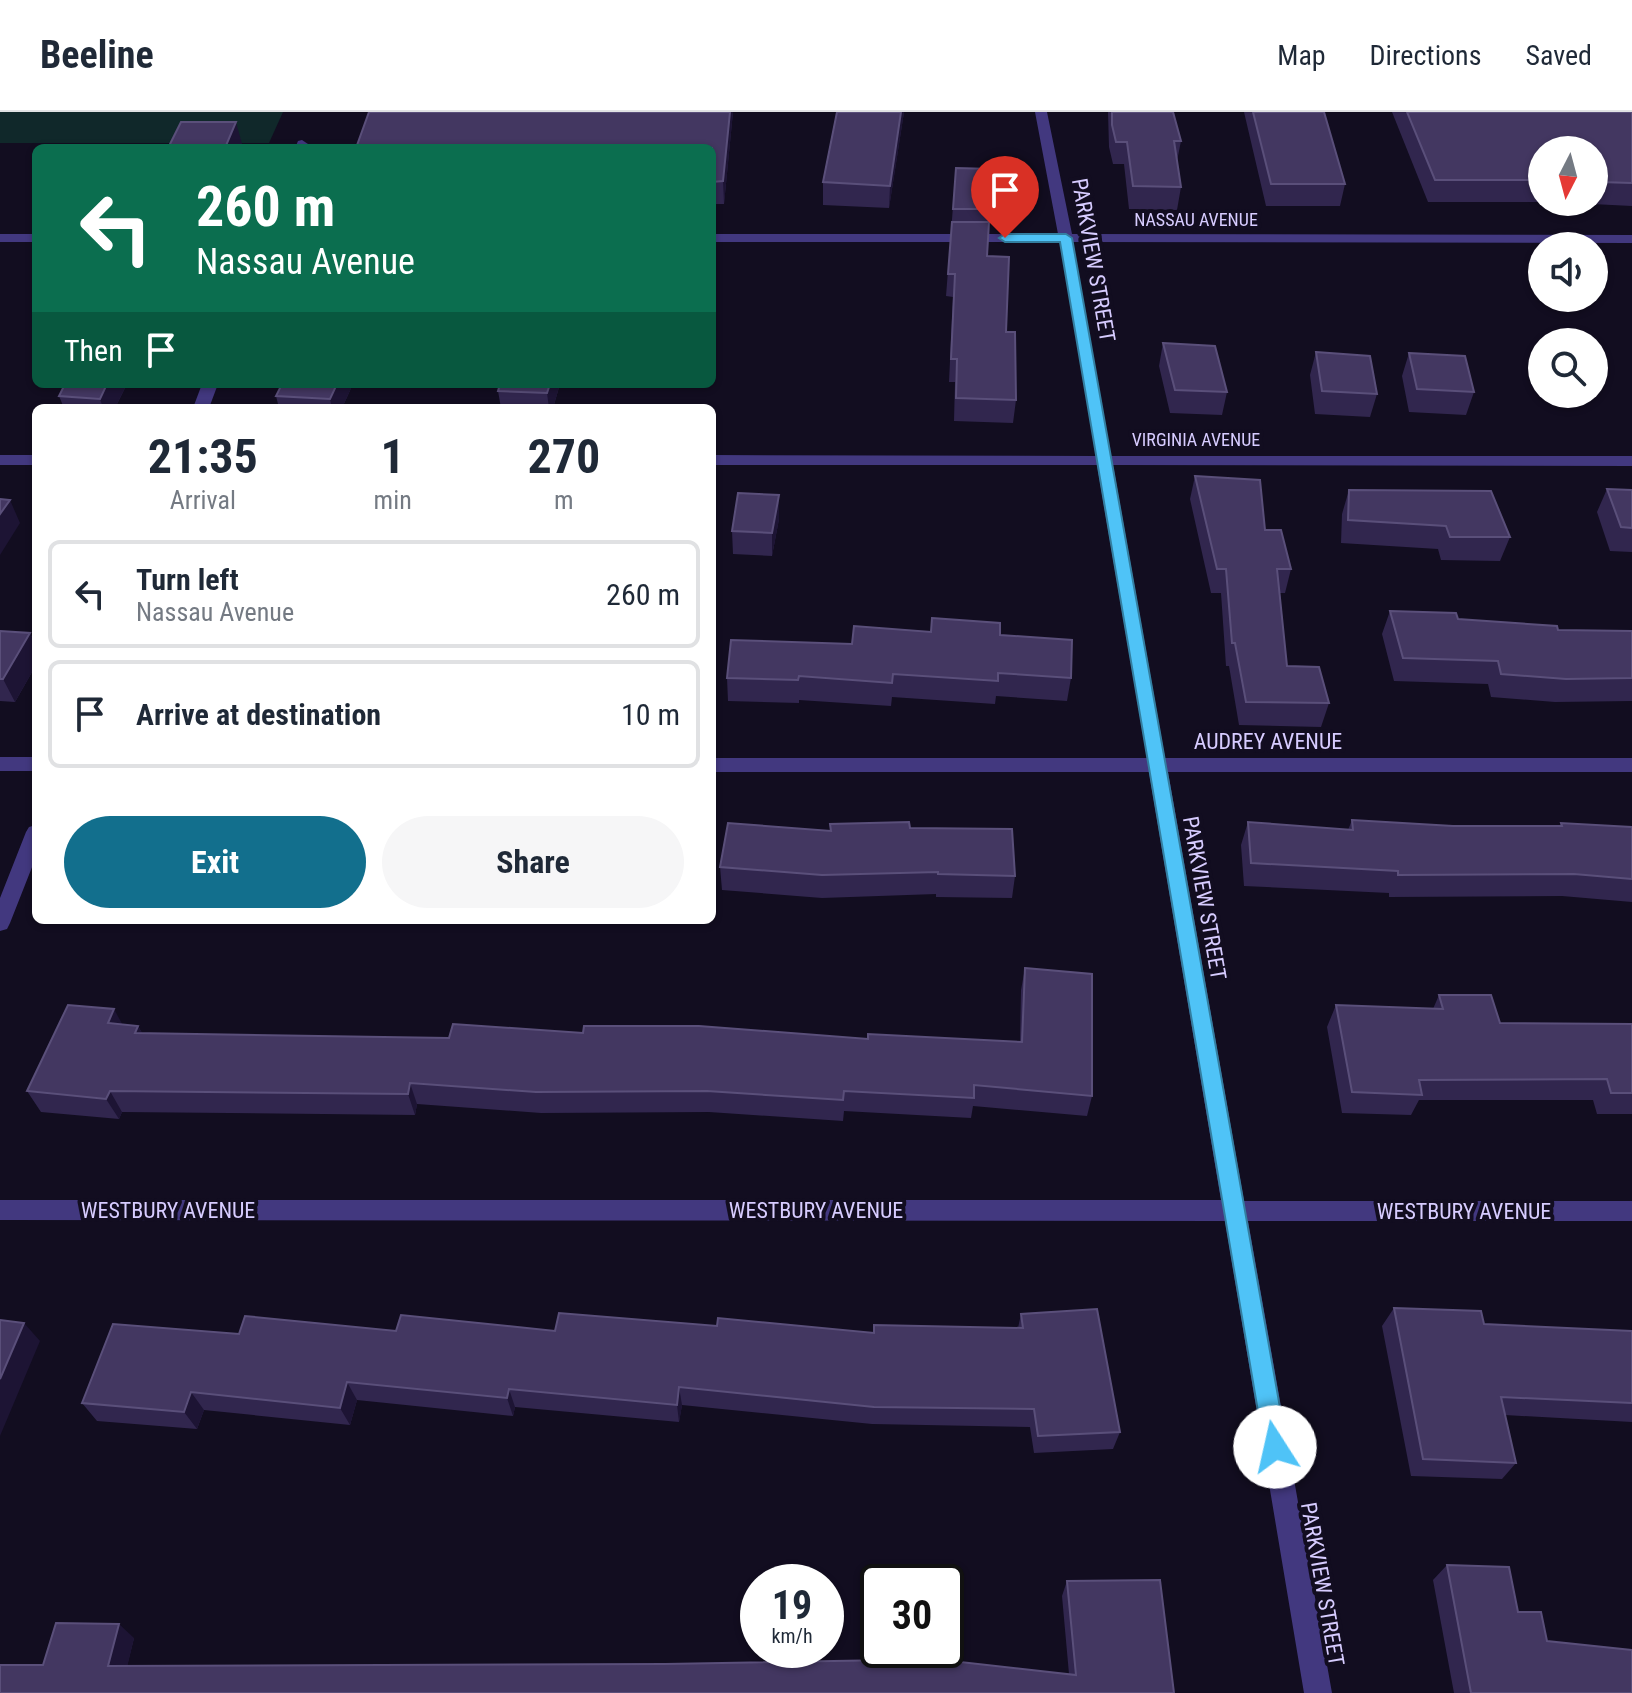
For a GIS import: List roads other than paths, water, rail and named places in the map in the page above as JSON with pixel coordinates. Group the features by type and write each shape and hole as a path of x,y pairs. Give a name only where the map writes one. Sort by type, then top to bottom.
{"street":[{"name":"PARKVIEW STREET","path":"1041,112 1066,238 1318,1693"},
{"path":"0,238 32,238"},
{"name":"NASSAU AVENUE","path":"716,238 1632,239"},
{"path":"0,460 32,460"},
{"name":"VIRGINIA AVENUE","path":"716,460 1632,461"},
{"path":"0,764 32,764"},
{"name":"AUDREY AVENUE","path":"716,765 1632,765"},
{"path":"0,923 32,842"},
{"name":"WESTBURY AVENUE","path":"0,1210 1632,1211"}]}
